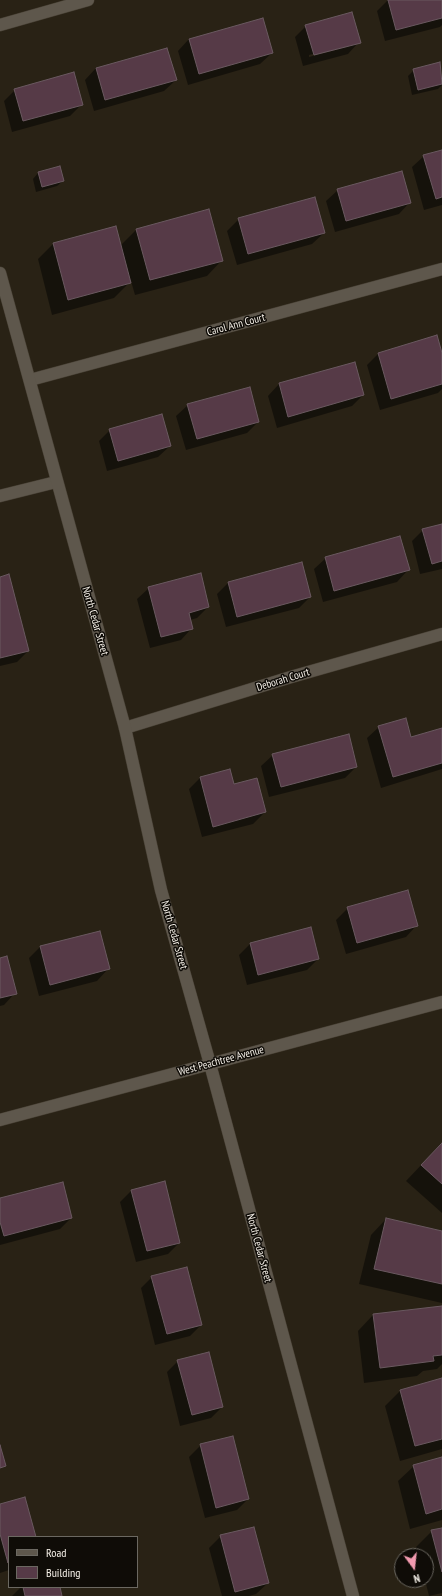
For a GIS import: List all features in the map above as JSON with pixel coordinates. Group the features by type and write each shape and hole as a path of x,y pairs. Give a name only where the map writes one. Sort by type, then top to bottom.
{"street":[{"path":"0,25 88,0"},
{"name":"Carol Ann Court","path":"30,380 442,269"},
{"name":"North Cedar Street","path":"0,273 30,380 56,482 125,728 161,890 210,1064 353,1596"},
{"path":"0,496 56,482"},
{"name":"Deborah Court","path":"125,728 291,677 442,634"},
{"name":"West Peachtree Avenue","path":"0,1120 442,1002"}],"building":[{"path":"388,0 442,0 442,18 396,30"},
{"path":"352,12 361,43 314,55 305,25"},
{"path":"263,18 273,53 199,74 189,39"},
{"path":"167,48 177,80 105,100 96,68"},
{"path":"440,62 442,84 418,90 413,69"},
{"path":"74,72 83,105 23,121 14,89"},
{"path":"442,150 442,197 436,199 423,155"},
{"path":"60,166 64,181 42,187 38,172"},
{"path":"402,171 411,203 346,221 337,189"},
{"path":"315,197 325,233 248,254 238,218"},
{"path":"209,209 223,261 150,280 136,229"},
{"path":"116,226 131,283 68,300 53,243"},
{"path":"437,335 442,353 442,384 391,399 378,353"},
{"path":"355,362 364,395 288,417 279,383"},
{"path":"250,387 259,422 197,439 187,404"},
{"path":"162,414 171,446 118,461 109,429"},
{"path":"442,524 442,561 432,564 422,529"},
{"path":"400,536 410,570 334,591 325,557"},
{"path":"302,562 311,597 237,617 228,582"},
{"path":"201,573 209,607 189,613 193,629 161,637 148,587"},
{"path":"9,574 29,651 0,658 0,577"},
{"path":"406,718 411,737 442,728 442,763 393,777 378,726"},
{"path":"349,734 357,767 281,787 272,754"},
{"path":"230,769 234,784 257,778 266,812 213,827 200,777"},
{"path":"408,890 418,926 357,943 347,907"},
{"path":"311,927 319,959 258,975 250,943"},
{"path":"100,931 110,969 50,985 40,946"},
{"path":"7,956 17,994 0,998 0,958"},
{"path":"442,1143 442,1184 421,1165"},
{"path":"165,1181 180,1243 147,1251 131,1190"},
{"path":"63,1182 72,1218 4,1236 0,1222 0,1198"},
{"path":"386,1218 442,1231 442,1284 374,1269"},
{"path":"187,1267 202,1325 167,1334 151,1276"},
{"path":"442,1306 442,1355 433,1356 434,1361 380,1368 373,1314"},
{"path":"209,1352 223,1407 192,1415 177,1360"},
{"path":"442,1378 442,1439 415,1446 400,1390"},
{"path":"233,1436 249,1499 216,1508 200,1444"},
{"path":"0,1445 6,1466 0,1468"},
{"path":"442,1457 442,1509 426,1514 413,1465"},
{"path":"25,1497 36,1536 8,1536 8,1563 0,1534 0,1504"},
{"path":"254,1527 269,1583 235,1592 220,1535"},
{"path":"442,1528 442,1572 431,1530"},
{"path":"23,1588 60,1588 62,1596 25,1596"}]}
